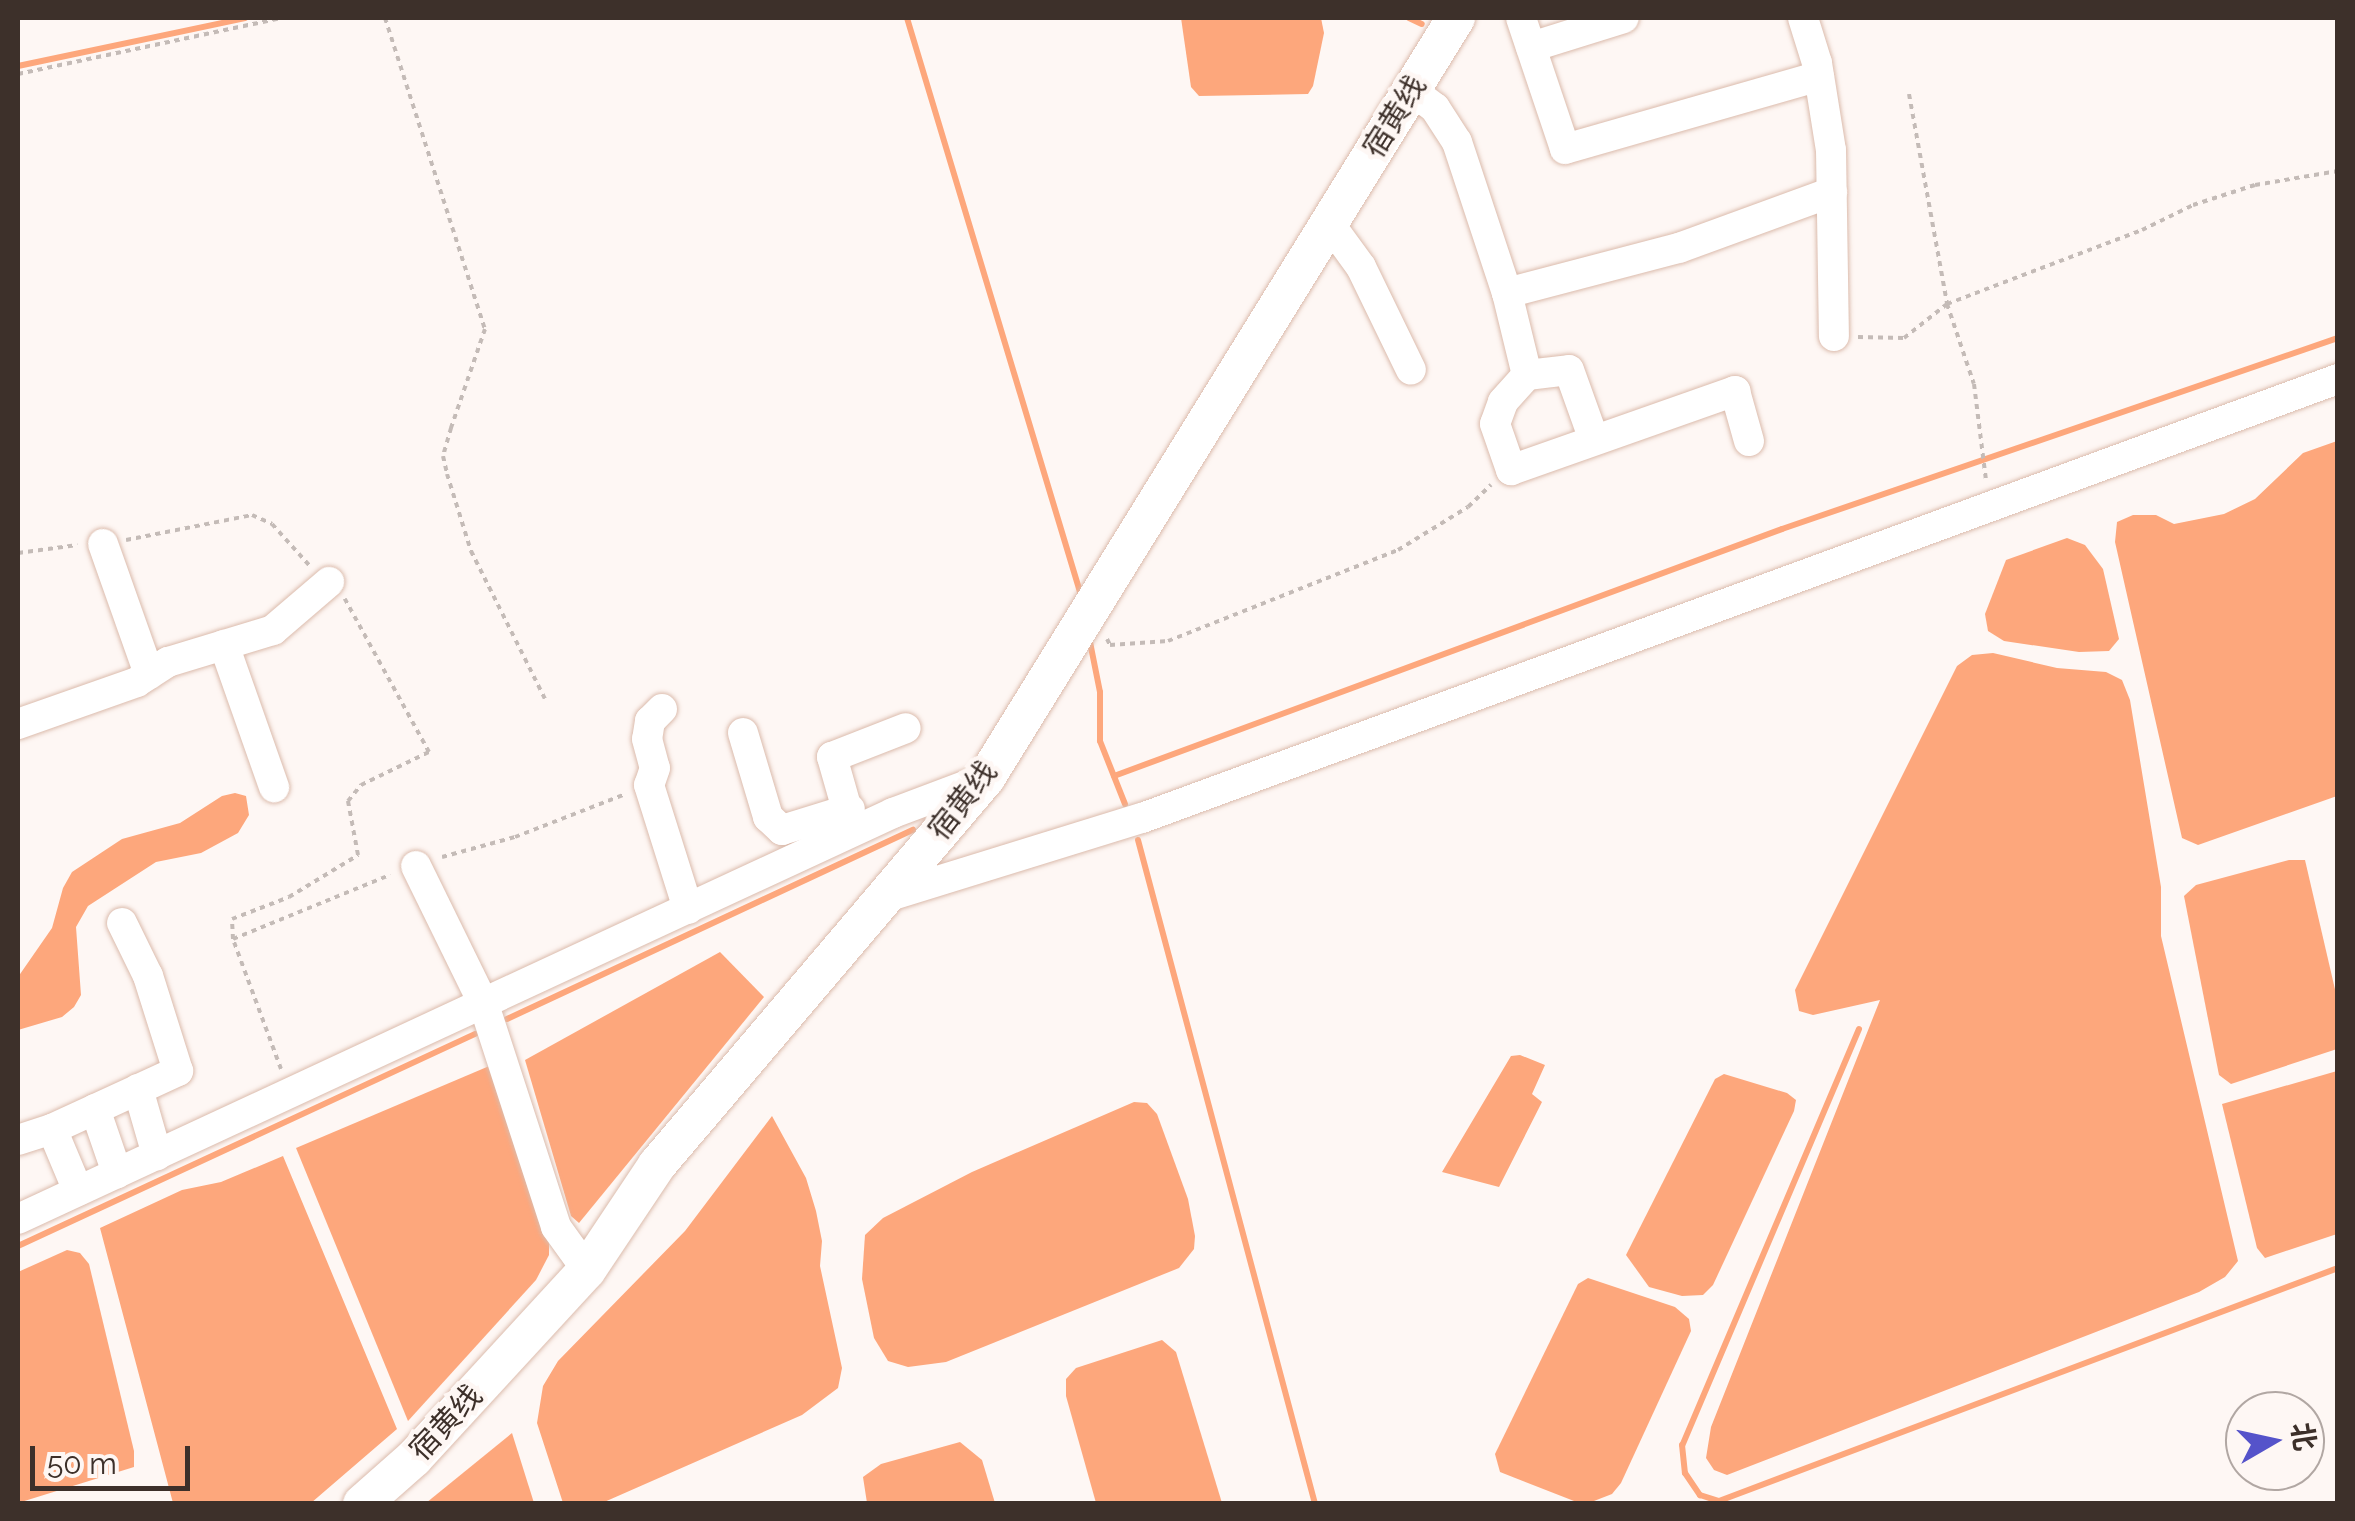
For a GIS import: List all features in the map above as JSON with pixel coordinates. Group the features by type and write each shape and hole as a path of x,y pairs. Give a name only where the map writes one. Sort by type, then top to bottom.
{"main road":[{"name":"宿黄线","path":"362,1504 414,1458 587,1270 657,1165 986,778 1456,18"}],"street":[{"path":"1521,18 1566,149 1819,76"},
{"path":"1531,47 1624,18"},
{"path":"1803,18 1819,76 1830,150 1834,336"},
{"path":"1411,90 1435,108 1457,142 1507,293 1527,374"},
{"path":"1507,293 1679,248 1832,192"},
{"path":"1329,223 1361,267 1411,370"},
{"path":"1594,440 1569,370 1527,374 1503,402 1495,424 1510,470 1734,391 1749,441"},
{"path":"883,898 1142,818 2338,378"},
{"path":"103,544 149,674"},
{"path":"18,724 149,674 168,662 274,630 329,582"},
{"path":"224,645 274,787"},
{"path":"662,709 650,721 647,739 655,768 649,785 688,909"},
{"path":"852,821 832,757 906,728"},
{"path":"743,733 768,817 782,830 852,821"},
{"path":"18,1218 688,909 852,821 986,778"},
{"path":"416,866 484,1005 556,1227 587,1270"},
{"path":"18,1140 52,1129 178,1071 148,976 122,923"},
{"path":"138,1089 157,1154"},
{"path":"95,1109 117,1173"},
{"path":"52,1129 78,1191"}],"path":[{"path":"18,74 282,18"},
{"path":"385,18 485,329 444,456 472,551 545,699"},
{"path":"1909,94 1946,304 1974,384 1984,471"},
{"path":"1834,336 1904,338 1946,304 2142,230 2192,204 2256,185 2338,172"},
{"path":"1091,608 1110,645 1168,641 1398,550 1468,507 1510,470"}],"shaded area":[{"path":"1181,18 1321,18 1324,33 1313,86 1308,94 1199,96 1191,87"},
{"path":"2337,441 2337,796 2198,845 2182,838 2115,542 2117,522 2133,515 2156,515 2174,524 2224,514 2255,499 2303,453"},
{"path":"2067,538 2085,545 2103,569 2119,639 2109,651 2079,652 2004,641 1988,631 1985,614 2006,560"},
{"path":"1993,653 2057,668 2106,672 2122,680 2130,700 2161,887 2161,936 2238,1261 2225,1277 2199,1292 1727,1475 1714,1470 1706,1458 1711,1427 1880,1000 1813,1015 1799,1011 1795,990 1957,666 1972,655"},
{"path":"222,796 246,796 249,815 238,833 201,853 156,862 88,906 76,927 81,995 62,1017 18,1030 18,977 52,928 63,888 72,872 122,839 180,823"},
{"path":"2289,860 2305,860 2337,998 2337,1049 2231,1084 2219,1075 2184,896 2196,885"},
{"path":"720,952 764,997 579,1223 571,1216 525,1060"},
{"path":"1520,1055 1545,1065 1532,1094 1542,1102 1499,1187 1442,1172 1511,1056"},
{"path":"494,1064 549,1239 549,1255 536,1280 408,1421 296,1148"},
{"path":"2337,1071 2337,1234 2265,1258 2257,1248 2222,1104"},
{"path":"1724,1074 1787,1093 1796,1100 1794,1111 1713,1285 1703,1295 1682,1296 1649,1287 1626,1255 1715,1079"},
{"path":"1134,1102 1147,1103 1157,1114 1188,1199 1194,1249 1179,1268 946,1362 908,1367 888,1361 874,1338 862,1279 865,1235 883,1218 972,1172"},
{"path":"772,1116 806,1178 816,1211 822,1241 820,1266 842,1368 838,1388 802,1415 602,1503 563,1503 537,1423 543,1386 558,1361 685,1231"},
{"path":"283,1156 397,1429 311,1503 173,1503 100,1228 182,1190 221,1182"},
{"path":"67,1250 80,1253 89,1264 134,1451 134,1467 18,1503 18,1272"},
{"path":"1588,1278 1675,1307 1689,1319 1691,1331 1621,1483 1612,1494 1594,1501 1574,1501 1500,1472 1495,1454 1578,1284"},
{"path":"1162,1340 1176,1352 1222,1503 1096,1503 1066,1396 1066,1379 1076,1368"},
{"path":"512,1433 534,1503 426,1503"},
{"path":"960,1442 982,1460 995,1503 867,1503 863,1477 881,1464"}],"waterway":[{"path":"18,66 245,18"},
{"path":"907,18 1080,592"},
{"path":"1409,18 1422,24"},
{"path":"1114,776 1782,529 2338,338"},
{"path":"1090,642 1100,692 1100,741 1125,804"},
{"path":"507,1019 913,830"},
{"path":"1138,840 1315,1504"},
{"path":"1859,1029 1682,1445 1685,1473 1700,1495 1719,1501 2338,1268"},
{"path":"18,1246 475,1034"}]}
